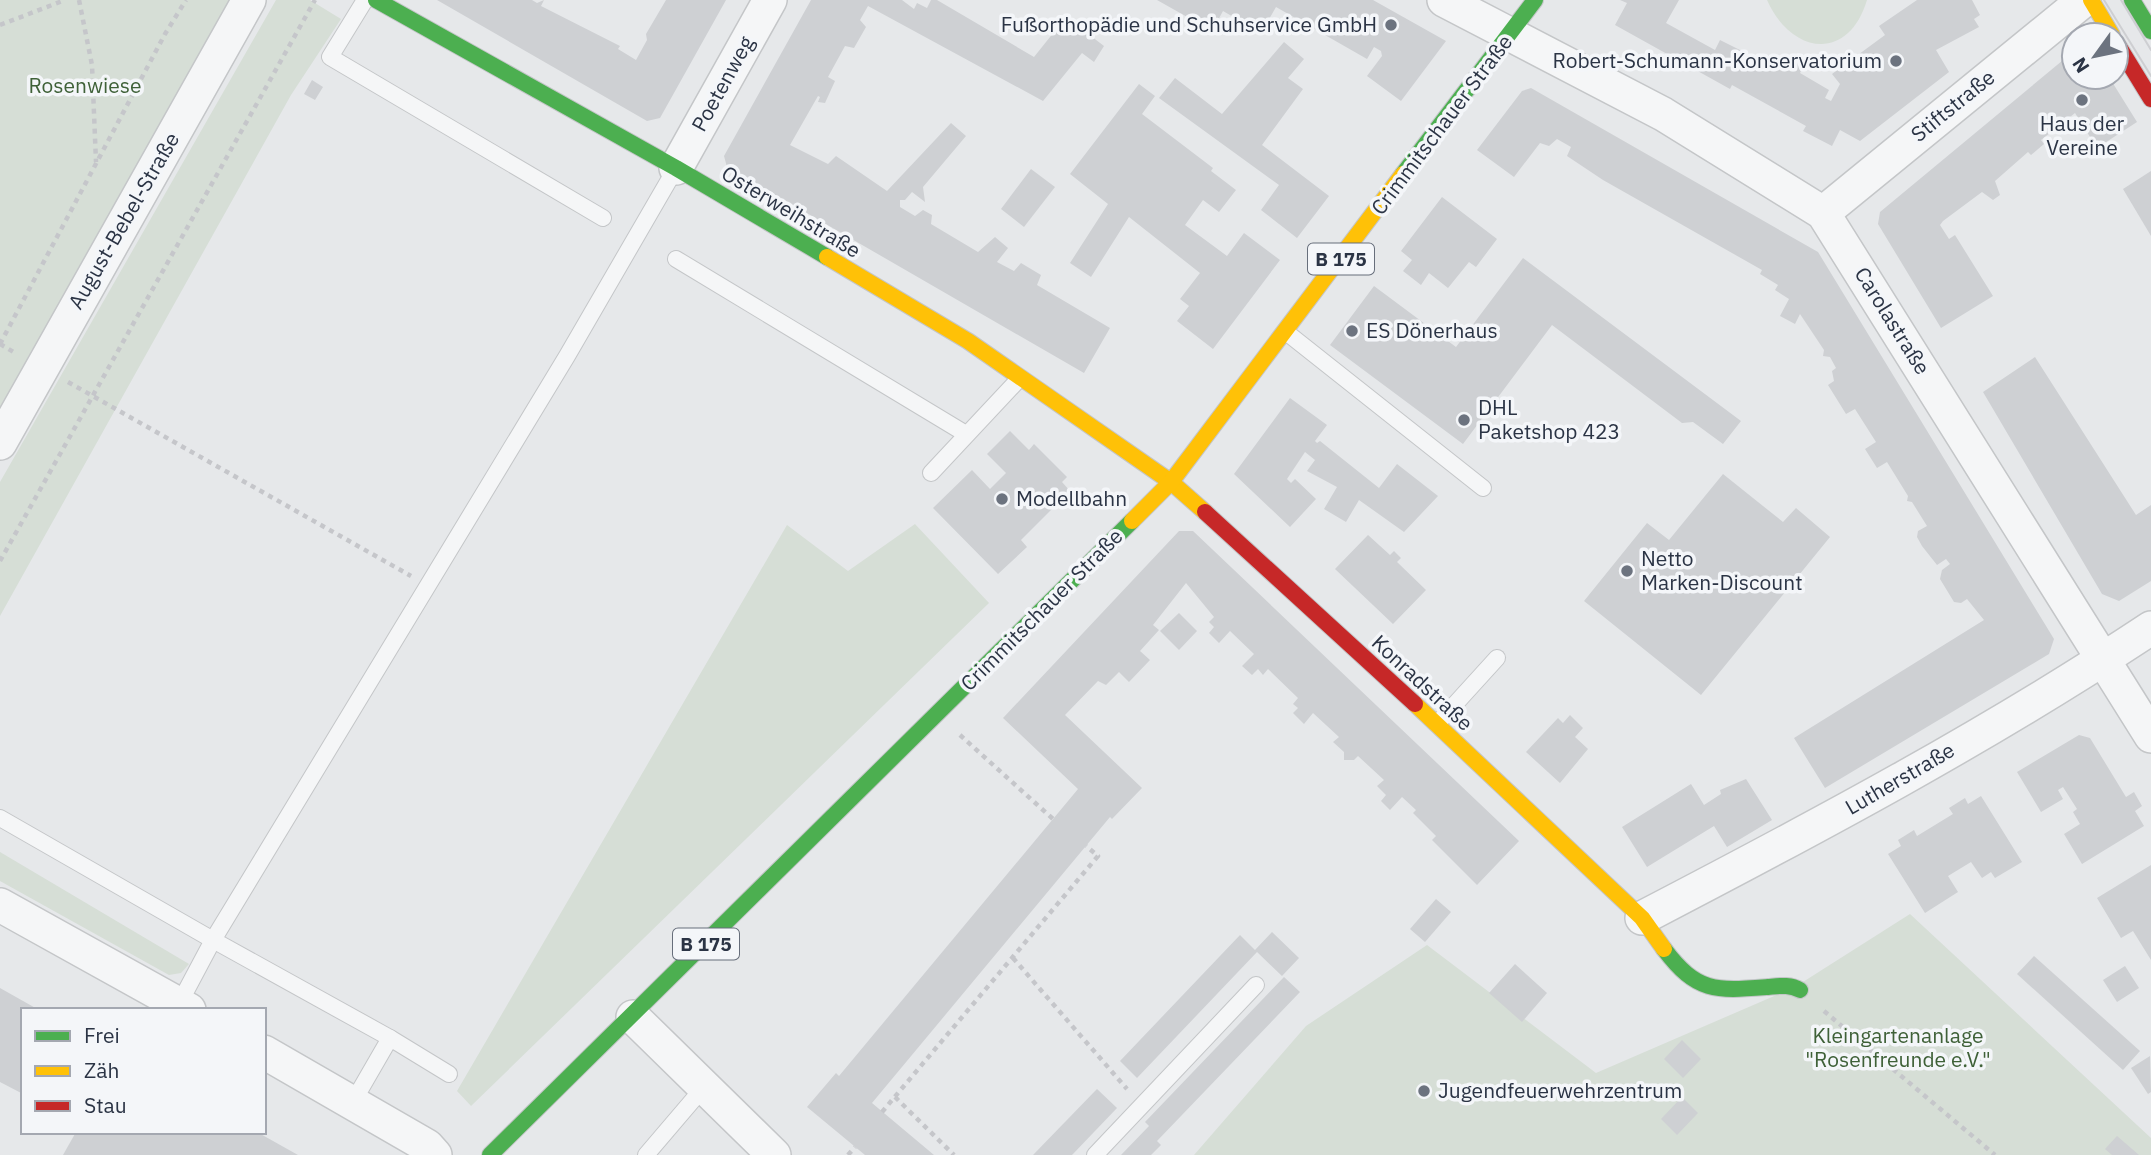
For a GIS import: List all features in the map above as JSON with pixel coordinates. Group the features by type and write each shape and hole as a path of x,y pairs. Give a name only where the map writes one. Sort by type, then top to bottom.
{"street":[{"name":"August-Bebel-Straße","path":"0,443 249,0"},
{"name":"Osterweihstraße","path":"376,0 676,168 968,341 1171,482"},
{"name":"Poetenweg","path":"676,168 770,0"},
{"name":"Carolastraße","path":"1444,0 1663,114 1823,212 2151,736"},
{"name":"Crimmitschauer Straße","path":"490,1155 633,1017 1171,482 1535,0"},
{"name":"Stiftstraße","path":"1823,212 2084,0"},
{"path":"2091,0 2104,21"},
{"path":"2132,0 2151,31"},
{"path":"2130,65 2151,99"},
{"name":"Konradstraße","path":"1171,482 1437,724 1642,918 1683,974 1720,991 1782,986 1800,990"},
{"name":"Lutherstraße","path":"1642,918 1848,811 2104,659 2151,628"},
{"path":"0,905 184,1007"},
{"path":"633,1017 774,1155"},
{"path":"266,1053 428,1146 435,1155"}],"lane":[{"path":"365,0 330,57 603,218"},
{"path":"184,1007 213,940 567,356 676,168"},
{"path":"676,259 966,433"},
{"path":"1286,331 1483,488"},
{"path":"931,473 1020,377"},
{"path":"1437,724 1497,658"},
{"path":"0,818 449,1074"},
{"path":"1095,1155 1256,985"},
{"path":"353,1102 390,1038"},
{"path":"646,1155 704,1087"}],"path":[{"path":"0,25 65,0"},
{"path":"79,0 92,65 96,164"},
{"path":"186,0 164,34 0,344 428,585"},
{"path":"0,561 315,0"},
{"path":"937,714 1053,819"},
{"path":"882,1112 1098,856 1086,846"},
{"path":"1013,958 1142,1105"},
{"path":"1800,990 1995,1155"},
{"path":"895,1097 954,1155"},
{"path":"848,1155 855,1147"}],"green space":[{"name":"Rosenwiese","path":"0,0 233,0 0,411"},
{"path":"276,0 310,0 341,19 291,95 0,616 0,482"},
{"path":"1767,0 1867,0 1858,20 1847,34 1833,42 1819,44 1790,32 1777,18"},
{"path":"915,524 989,603 471,1106 457,1091 787,525 848,571"},
{"path":"0,852 189,964 181,973 169,975 0,881"},
{"name":"Kleingartenanlage \"Rosenfreunde e.V.\"","path":"1910,914 2151,1138 2151,1155 1194,1155 1306,1026 1427,945 1596,1073 1795,987"}],"building":[{"path":"437,0 532,0 537,3 544,0 541,6 620,46 618,49 636,60 647,40 646,34 666,0 726,0 660,118 647,121"},
{"path":"811,0 902,0 914,9 917,3 927,8 931,0 937,0 1034,57 1066,17 1104,46 1094,62 1082,53 1043,101 868,6 860,20 866,27 854,48 845,46 828,77 835,81 825,103 818,102 818,96 790,145 828,164 836,156 887,191 951,123 966,136 923,187 925,202 912,192 905,200 900,200 900,207 915,216 923,210 932,215 931,224 978,252 995,237 1008,248 997,262 1014,271 1021,263 1041,275 1037,285 1110,328 1084,373 727,167 724,156"},
{"path":"1157,0 1373,0 1446,41 1401,101 1367,76 1382,56 1381,51 1374,47 1367,59 1276,7 1261,33 1223,11 1212,31"},
{"path":"1620,0 1679,0 1666,23 1715,50 1720,40 1748,54 1746,59 1761,67 1768,55 1786,66 1791,58 1804,65 1800,73 1829,90 1825,98 1831,101 1840,84 1832,74 1885,35 1879,26 1917,0 1972,0 1980,15 1974,19 1979,27 1936,50 1949,72 1860,141 1840,130 1832,146 1803,131 1806,126 1732,85 1730,89 1615,25 1627,3"},
{"path":"1284,42 1304,59 1288,78 1303,89 1262,145 1329,196 1297,238 1261,210 1279,185 1159,98 1175,78 1222,114"},
{"path":"2060,63 2060,91 2118,91 2137,122 2097,148 2075,113 2041,140 2044,144 2031,155 2028,152 1995,181 2000,195 1993,200 1982,192 1943,221 1940,225 1949,239 1955,235 1993,296 1941,328 1878,224 1880,212"},
{"path":"312,80 323,87 315,100 304,94"},
{"path":"1139,84 1155,96 1142,114 1213,168 1211,171 1236,190 1219,212 1203,200 1185,225 1227,256 1244,233 1280,260 1213,349 1177,321 1189,306 1180,299 1200,273 1129,217 1091,277 1070,263 1108,204 1070,174"},
{"path":"1531,88 1818,252 2054,639 2049,654 1825,788 1794,738 1984,620 1967,599 1961,603 1954,602 1940,579 1942,570 1950,564 1946,559 1937,565 1922,546 1917,537 1918,531 1927,526 1912,502 1907,501 1908,496 1887,462 1877,468 1865,449 1876,442 1855,409 1846,414 1828,385 1834,381 1832,371 1836,368 1830,357 1823,356 1824,350 1800,314 1795,324 1780,316 1789,299 1775,290 1778,285 1760,274 1762,270 1603,180 1567,156 1571,147 1557,139 1549,146 1540,143 1514,177 1477,150 1522,91"},
{"path":"1031,169 1055,187 1024,227 1001,209"},
{"path":"2151,171 2151,236 2123,189"},
{"path":"1442,197 1497,239 1476,267 1469,262 1448,288 1429,273 1421,285 1403,271 1412,260 1401,251"},
{"path":"1523,258 1741,421 1723,444 1693,422 1682,423 1552,325 1463,444 1330,345 1374,286 1456,347"},
{"path":"2035,357 2136,515 2151,505 2151,581 2119,601 2102,594 1983,392"},
{"path":"1290,398 1327,425 1315,441 1320,441 1379,488 1397,464 1438,496 1404,532 1359,500 1346,522 1324,509 1337,487 1307,471 1315,460 1305,452 1287,479 1291,483 1295,479 1316,499 1290,527 1234,474"},
{"name":"Modellbahn","path":"1010,431 1029,450 1034,444 1067,477 1062,482 1070,491 1021,540 1027,547 998,574 933,508 972,470 990,489 1006,473 987,454"},
{"path":"1723,474 1783,522 1796,508 1830,537 1701,695 1584,601 1647,523 1669,540"},
{"path":"1179,531 1193,531 1519,841 1477,885 1432,840 1436,836 1413,813 1416,810 1402,797 1390,810 1381,801 1386,795 1377,786 1384,780 1358,756 1354,760 1344,760 1344,752 1333,742 1339,737 1313,713 1304,724 1293,713 1298,708 1293,704 1298,698 1268,669 1263,675 1258,669 1252,675 1242,666 1254,654 1230,631 1219,643 1209,633 1214,627 1209,622 1214,617 1186,583 1153,625 1159,630 1140,651 1150,660 1129,682 1119,672 1106,685 1098,681 1065,715 1142,788 1112,819 1110,817 872,1103 934,1155 865,1155 807,1107 836,1073 839,1076 1078,789 1003,718"},
{"path":"1368,535 1390,555 1394,551 1401,558 1397,562 1426,590 1393,624 1335,569"},
{"path":"1179,613 1197,631 1179,650 1160,631"},
{"path":"1570,715 1583,728 1575,737 1588,749 1560,783 1526,752 1558,718 1563,723"},
{"path":"2079,735 2090,738 2126,797 2134,792 2142,806 2135,811 2144,826 2082,864 2064,834 2080,824 2073,812 2077,809 2063,787 2058,790 2063,799 2041,812 2017,772"},
{"path":"1746,779 1772,820 1727,847 1714,826 1647,867 1622,827 1691,784 1704,805 1721,794 1720,790"},
{"path":"1981,796 2022,862 1995,878 1991,872 1982,878 1971,862 1948,876 1958,892 1925,913 1888,854 1901,846 1898,840 1914,830 1917,836 1953,814 1949,808 1965,798 1968,804"},
{"path":"2151,865 2151,960 2133,931 2121,938 2097,898"},
{"path":"1436,899 1451,912 1425,942 1410,929"},
{"path":"1272,932 1299,958 1282,976 1257,952 1137,1078 1120,1061 1240,935 1255,950"},
{"path":"2034,956 2140,1051 2123,1070 2017,974"},
{"path":"1515,964 1547,993 1522,1022 1489,993"},
{"path":"2125,966 2139,988 2117,1002 2103,980"},
{"path":"1284,977 1300,992 1157,1141 1161,1145 1151,1155 1121,1155 1149,1126 1145,1122"},
{"path":"0,988 35,1008 21,1008 21,1093 0,1082"},
{"path":"1682,1040 1701,1059 1683,1078 1664,1059"},
{"path":"2150,1056 2151,1092 2148,1094 2131,1068"},
{"path":"1097,1089 1117,1108 1072,1155 1033,1155"},
{"path":"1682,1097 1698,1113 1677,1135 1661,1119"},
{"path":"75,1134 261,1134 298,1155 63,1155"},
{"path":"2117,1136 2139,1155 2112,1155 2105,1149"}],"tram line":[{"path":"2104,0 2151,76"},
{"path":"2121,0 2151,50"}],"traffic: fast":[{"path":"376,0 676,168 827,257"},
{"path":"1403,174 1535,0"},
{"path":"2132,0 2151,31"},
{"path":"490,1155 1132,521"},
{"path":"1664,949 1687,974 1709,986 1734,989 1784,986 1800,990"}],"traffic: slow":[{"path":"2091,0 2104,21"},
{"path":"1132,521 1171,482 1403,174"},
{"path":"827,257 968,341 1171,482 1205,512"},
{"path":"1415,704 1642,918 1664,949"}],"traffic: jam":[{"path":"2130,65 2151,99"},
{"path":"1205,512 1415,704"}],"place":[{"name":"Fußorthopädie und Schuhservice GmbH","path":"1391,25"},
{"name":"Robert-Schumann-Konservatorium","path":"1896,61"},
{"name":"Haus der Vereine","path":"2082,100"},
{"name":"ES Dönerhaus","path":"1352,331"},
{"name":"DHL Paketshop 423","path":"1464,420"},
{"name":"Modellbahn","path":"1002,499"},
{"name":"Netto Marken-Discount","path":"1627,571"},
{"name":"Jugendfeuerwehrzentrum","path":"1424,1091"}]}
